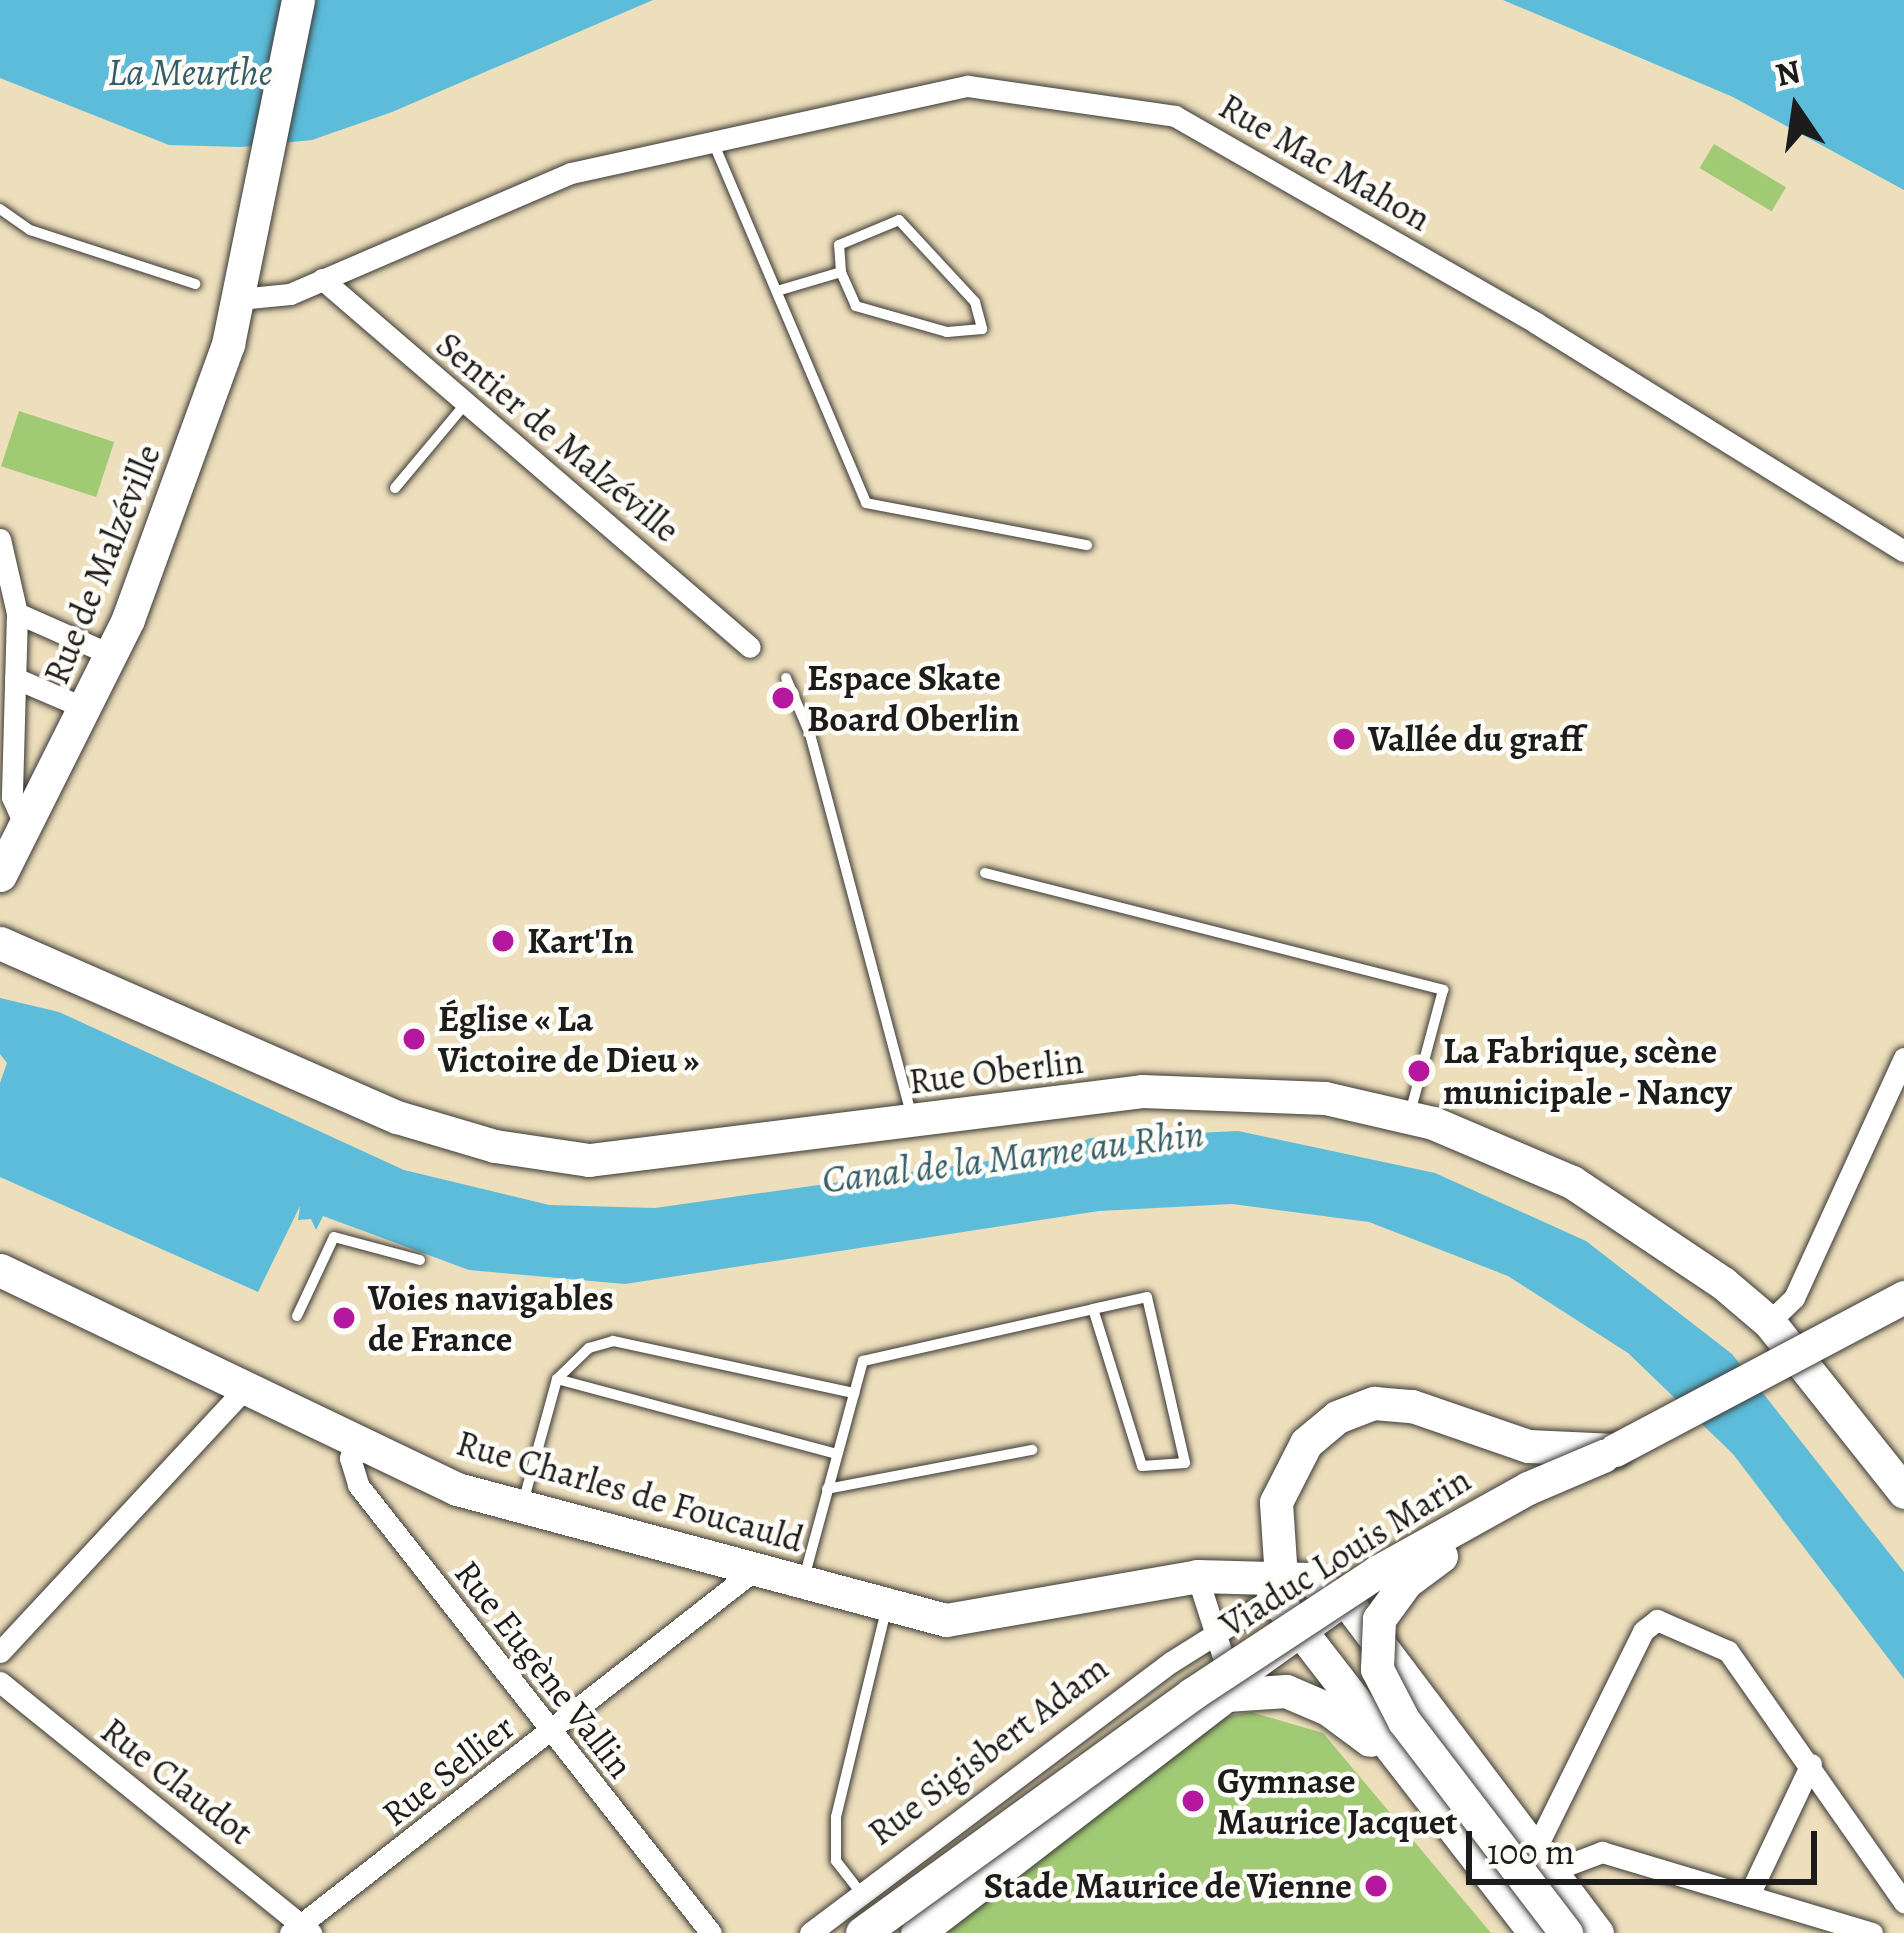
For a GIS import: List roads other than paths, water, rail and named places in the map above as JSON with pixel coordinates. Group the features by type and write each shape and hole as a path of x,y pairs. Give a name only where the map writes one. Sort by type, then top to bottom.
{"main road":[{"name":"Rue de Malzéville","path":"0,874 112,656 241,285 298,0"},
{"name":"Rue Oberlin","path":"0,943 397,1117 495,1146 589,1160 646,1157 1165,1091 1325,1098 1409,1117 1572,1182 1678,1249 1769,1322 1904,1492"},
{"name":"Rue Charles de Foucauld","path":"0,1270 248,1384 458,1489 887,1605 966,1622 1197,1576 1275,1573"},
{"name":"Viaduc Louis Marin","path":"862,1933 1192,1694 1377,1572 1511,1496 1609,1453 1904,1297"},
{"path":"1535,1933 1283,1608 1275,1573 1281,1484 1321,1428 1358,1407 1389,1402 1528,1446 1609,1453"},
{"path":"1566,1933 1404,1721 1377,1669 1374,1636 1390,1602 1421,1569 1609,1453"},
{"path":"1275,1573 1309,1579 1352,1608 1597,1933"},
{"path":"917,1933 1234,1691 1306,1698 1404,1766"}],"street":[{"name":"Rue Mac Mahon","path":"241,285 276,298 571,172 968,86 1175,116 1536,323 1904,551"},
{"name":"Sentier de Malzéville","path":"322,279 750,646"},
{"path":"0,539 16,613 12,796 26,829"},
{"path":"16,613 112,656"},
{"path":"15,678 87,709"},
{"path":"1769,1322 1794,1298 1904,1058"},
{"path":"0,1652 248,1384"},
{"name":"Rue Eugène Vallin","path":"356,1437 350,1458 358,1485 711,1933"},
{"name":"Rue Sellier","path":"302,1929 757,1568"},
{"name":"Rue Sigisbert Adam","path":"810,1933 1265,1603 1275,1573"},
{"path":"1197,1576 1234,1691"},
{"path":"1542,1862 1643,1631 1657,1620 1728,1651 1904,1902"},
{"name":"Rue Claudot","path":"0,1682 302,1929"},
{"path":"1748,1895 1811,1764"},
{"path":"1542,1862 1596,1851 1872,1933"}],"lane":[{"path":"712,139 866,502 1087,545"},
{"path":"0,209 30,230 195,284"},
{"path":"904,221 974,302 982,329 947,332 856,306 841,272 839,245 904,221"},
{"path":"777,291 841,272"},
{"path":"395,488 467,402"},
{"path":"786,678 810,734 914,1122"},
{"path":"985,874 1443,989 1409,1117"},
{"path":"297,1316 334,1237 420,1261"},
{"path":"803,1581 863,1361 1093,1309 1147,1297 1185,1462 1142,1466 1093,1309"},
{"path":"523,1504 557,1379 590,1348 613,1341 854,1393"},
{"path":"557,1379 837,1454"},
{"path":"827,1489 1032,1450"},
{"path":"861,1893 836,1861 836,1817 887,1605"},
{"path":"1234,1691 1352,1608"}],"water":[{"name":"La Meurthe","path":"0,0 653,0 392,112 312,140 241,147 169,145 0,78"},
{"path":"1503,0 1904,0 1904,190 1733,97"},
{"name":"Canal de la Marne au Rhin","path":"0,998 59,1012 404,1170 549,1205 655,1208 1066,1150 1090,1138 1238,1131 1435,1173 1586,1241 1732,1354 1904,1572 1904,1679 1733,1454 1628,1353 1508,1276 1369,1222 1232,1204 1099,1211 625,1284 469,1270 323,1216 316,1230 311,1219 298,1220 300,1206 258,1292 0,1177 0,1083 7,1063 0,1054"}],"place":[{"name":"Espace Skate Board Oberlin","path":"783,698"},
{"name":"Vallée du graff","path":"1344,739"},
{"name":"Kart'In","path":"503,941"},
{"name":"Église « La Victoire de Dieu »","path":"414,1039"},
{"name":"La Fabrique, scène municipale - Nancy","path":"1419,1071"},
{"name":"Voies navigables de France","path":"344,1318"},
{"name":"Gymnase Maurice Jacquet","path":"1193,1801"},
{"name":"Stade Maurice de Vienne","path":"1376,1886"}]}
